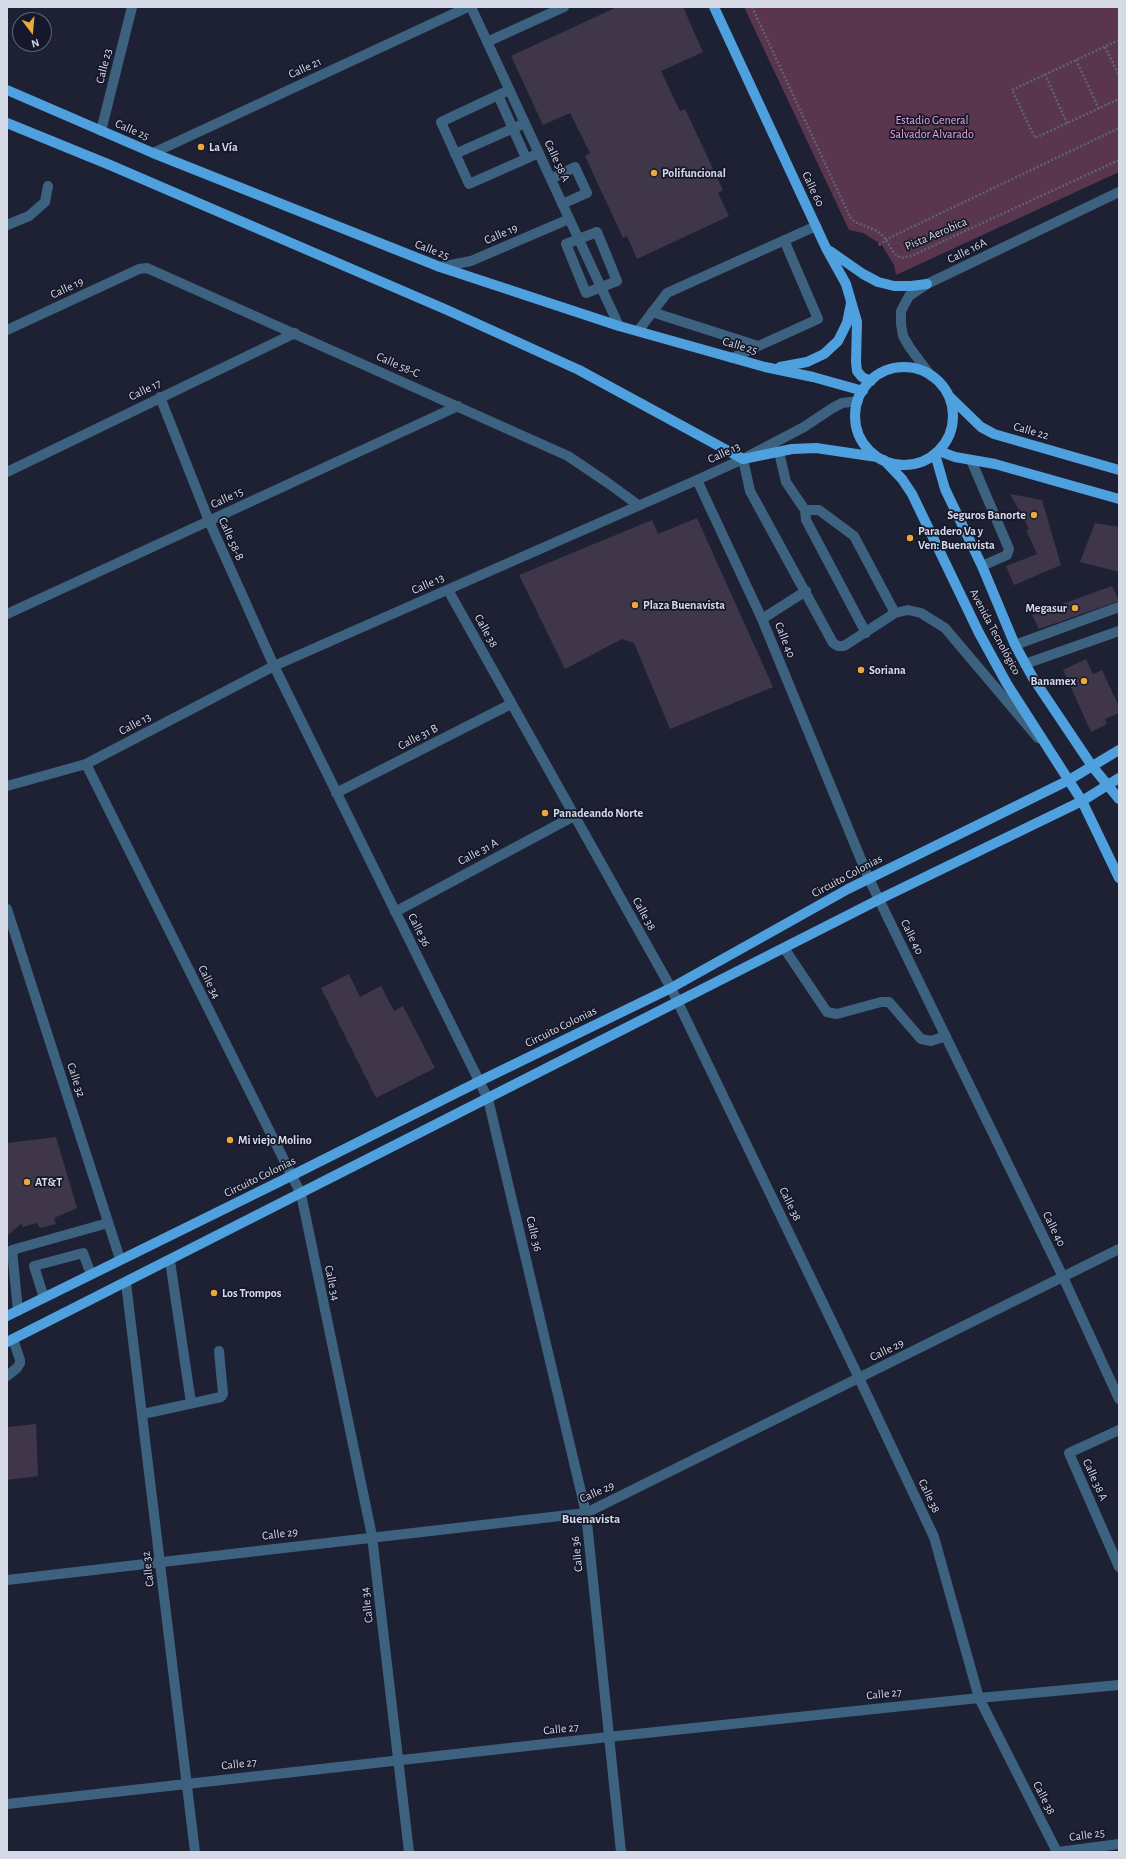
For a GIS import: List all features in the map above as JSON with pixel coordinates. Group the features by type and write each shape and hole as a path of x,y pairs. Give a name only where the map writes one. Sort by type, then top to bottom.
{"main road":[{"name":"Calle 60","path":"714,7 826,248 846,284 857,322 857,370 862,377 871,381"},
{"name":"Calle 25","path":"7,90 153,153 440,267 619,326 638,330 765,367 813,377 863,391"},
{"path":"7,124 110,165 388,284 572,367 743,459 779,452 816,448 880,459 892,463 910,465 927,459 937,452 947,440 953,421 949,396 938,381 922,371 900,368 880,374 871,381 863,391 858,401 855,416 858,432 866,446 880,459"},
{"path":"826,248 863,274 878,282 894,286 927,284"},
{"path":"765,367 786,367 807,362 824,354 838,341 847,324 851,299"},
{"name":"Calle 22","path":"949,396 981,427 994,434 1119,470"},
{"path":"937,452 955,457 995,464 1119,499"},
{"name":"Avenida Tecnológico","path":"937,452 945,489 982,566 1014,645 1092,766 1107,787 1119,799"},
{"name":"Avenida Tecnológico","path":"880,459 902,479 912,494 978,633 1007,684 1082,801 1119,878"},
{"name":"Circuito Colonias","path":"7,1316 480,1081 671,988 869,878 1069,780 1119,750"},
{"path":"10,1341 678,1003 880,899 1082,801 1107,787 1119,778"}],"street":[{"name":"Calle 23","path":"101,131 132,7"},
{"name":"Calle 58 A","path":"470,7 619,326"},
{"name":"Calle 21","path":"153,153 470,7"},
{"path":"487,42 564,7"},
{"path":"509,90 440,122 469,184 539,153"},
{"path":"498,95 526,158"},
{"path":"455,154 525,123"},
{"path":"551,179 575,167 587,193 562,204"},
{"path":"7,225 29,216 45,202 48,186"},
{"name":"Calle 16A","path":"931,376 903,336 900,324 901,311 910,296 927,284 1119,192"},
{"name":"Calle 19","path":"440,267 471,261 569,219"},
{"path":"638,330 667,293 816,226"},
{"path":"597,232 617,280 601,287 586,293 566,244 597,232"},
{"path":"732,358 818,319 784,240"},
{"name":"Calle 19","path":"7,330 139,268"},
{"name":"Calle 58-C","path":"139,268 148,268 568,456 608,482 638,505"},
{"path":"652,312 758,346"},
{"name":"Calle 17","path":"7,472 295,333"},
{"name":"Calle 58-B","path":"160,397 209,520 274,666"},
{"name":"Calle 13","path":"7,786 86,764 274,666 697,480 743,459 804,427 842,403 858,401"},
{"name":"Calle 15","path":"7,614 458,406"},
{"path":"779,452 786,482 805,510 806,520 866,633"},
{"path":"743,459 750,491 806,591 833,643 838,646 844,646 895,613 908,610 921,613 946,628 1058,763"},
{"path":"971,460 1008,549 1007,555 982,566"},
{"name":"Calle 40","path":"697,480 762,619 869,878 1063,1277 1119,1398"},
{"path":"805,510 819,510 854,536 895,613"},
{"name":"Calle 38","path":"448,590 671,988 934,1537 979,1698 1057,1852"},
{"path":"762,619 806,591"},
{"path":"1014,645 1119,608"},
{"path":"1025,664 1119,631"},
{"name":"Calle 36","path":"274,666 488,1098 586,1513 621,1852"},
{"name":"Calle 31 B","path":"336,792 511,704"},
{"name":"Calle 34","path":"86,764 301,1194 372,1536 408,1852"},
{"name":"Calle 31 A","path":"395,912 574,816"},
{"name":"Calle 32","path":"7,908 120,1259"},
{"path":"784,948 827,1012 837,1014 881,1002 889,1002 921,1039 930,1042 946,1036"},
{"path":"18,1311 12,1250 108,1223"},
{"name":"Calle 29","path":"7,1580 372,1536 586,1513 1119,1249"},
{"path":"44,1298 34,1266 84,1253 91,1274"},
{"path":"170,1261 191,1403"},
{"name":"Calle 32","path":"126,1283 195,1852"},
{"path":"7,1376 17,1368 20,1363 20,1360 10,1341"},
{"path":"142,1414 221,1397 223,1394 219,1351"},
{"name":"Calle 38 A","path":"1119,1430 1069,1453 1119,1567"},
{"name":"Calle 27","path":"7,1804 187,1782 979,1698 1119,1685"},
{"name":"Calle 25","path":"1057,1852 1119,1844"}],"path":[{"name":"Pista Aerobica","path":"752,7 850,217 855,222 876,231 886,240 894,253 901,258 911,256 1119,160"},
{"path":"1119,40 1012,90 1035,138 1119,99"},
{"path":"1105,47 1119,75"},
{"path":"1076,60 1099,109"},
{"path":"1045,74 1068,123"},
{"path":"878,246 886,240 1119,128"}],"green space":[{"name":"Estadio General Salvador Alvarado","path":"744,7 1119,7 1119,172 896,275 894,265 882,245 863,233 849,230"}],"building":[{"path":"617,7 683,7 703,52 661,71 680,111 685,109 723,190 718,193 729,216 637,259 627,236 623,238 585,156 590,153 570,113 543,125 511,56"},
{"path":"1010,494 1042,500 1061,565 1014,585 1006,566 1037,554 1026,530 1029,529"},
{"name":"Plaza Buenavista","path":"697,518 773,687 670,729 634,643 622,639 565,669 519,575 652,520 658,534"},
{"path":"1095,523 1119,527 1119,572 1080,562"},
{"name":"Megasur","path":"1112,586 1119,601 1039,629 1032,615"},
{"path":"1086,659 1093,674 1102,670 1119,707 1119,713 1105,719 1107,724 1091,732 1063,670"},
{"path":"349,974 360,997 381,986 394,1011 403,1006 435,1068 376,1098 321,988"},
{"name":"AT&T","path":"56,1137 77,1208 54,1218 56,1224 40,1228 37,1223 23,1227 21,1224 7,1236 7,1143"},
{"path":"36,1424 38,1476 7,1480 7,1427"}],"place":[{"name":"La Vía","path":"201,147"},
{"name":"Polifuncional","path":"654,173"},
{"name":"Seguros Banorte","path":"1034,515"},
{"name":"Paradero Va y Ven: Buenavista","path":"910,538"},
{"name":"Plaza Buenavista","path":"635,605"},
{"name":"Megasur","path":"1075,608"},
{"name":"Soriana","path":"861,670"},
{"name":"Banamex","path":"1084,681"},
{"name":"Panadeando Norte","path":"545,813"},
{"name":"Mi viejo Molino","path":"230,1140"},
{"name":"AT&T","path":"27,1182"},
{"name":"Los Trompos","path":"214,1293"}],"district":[{"name":"Buenavista","path":"591,1519"}]}
